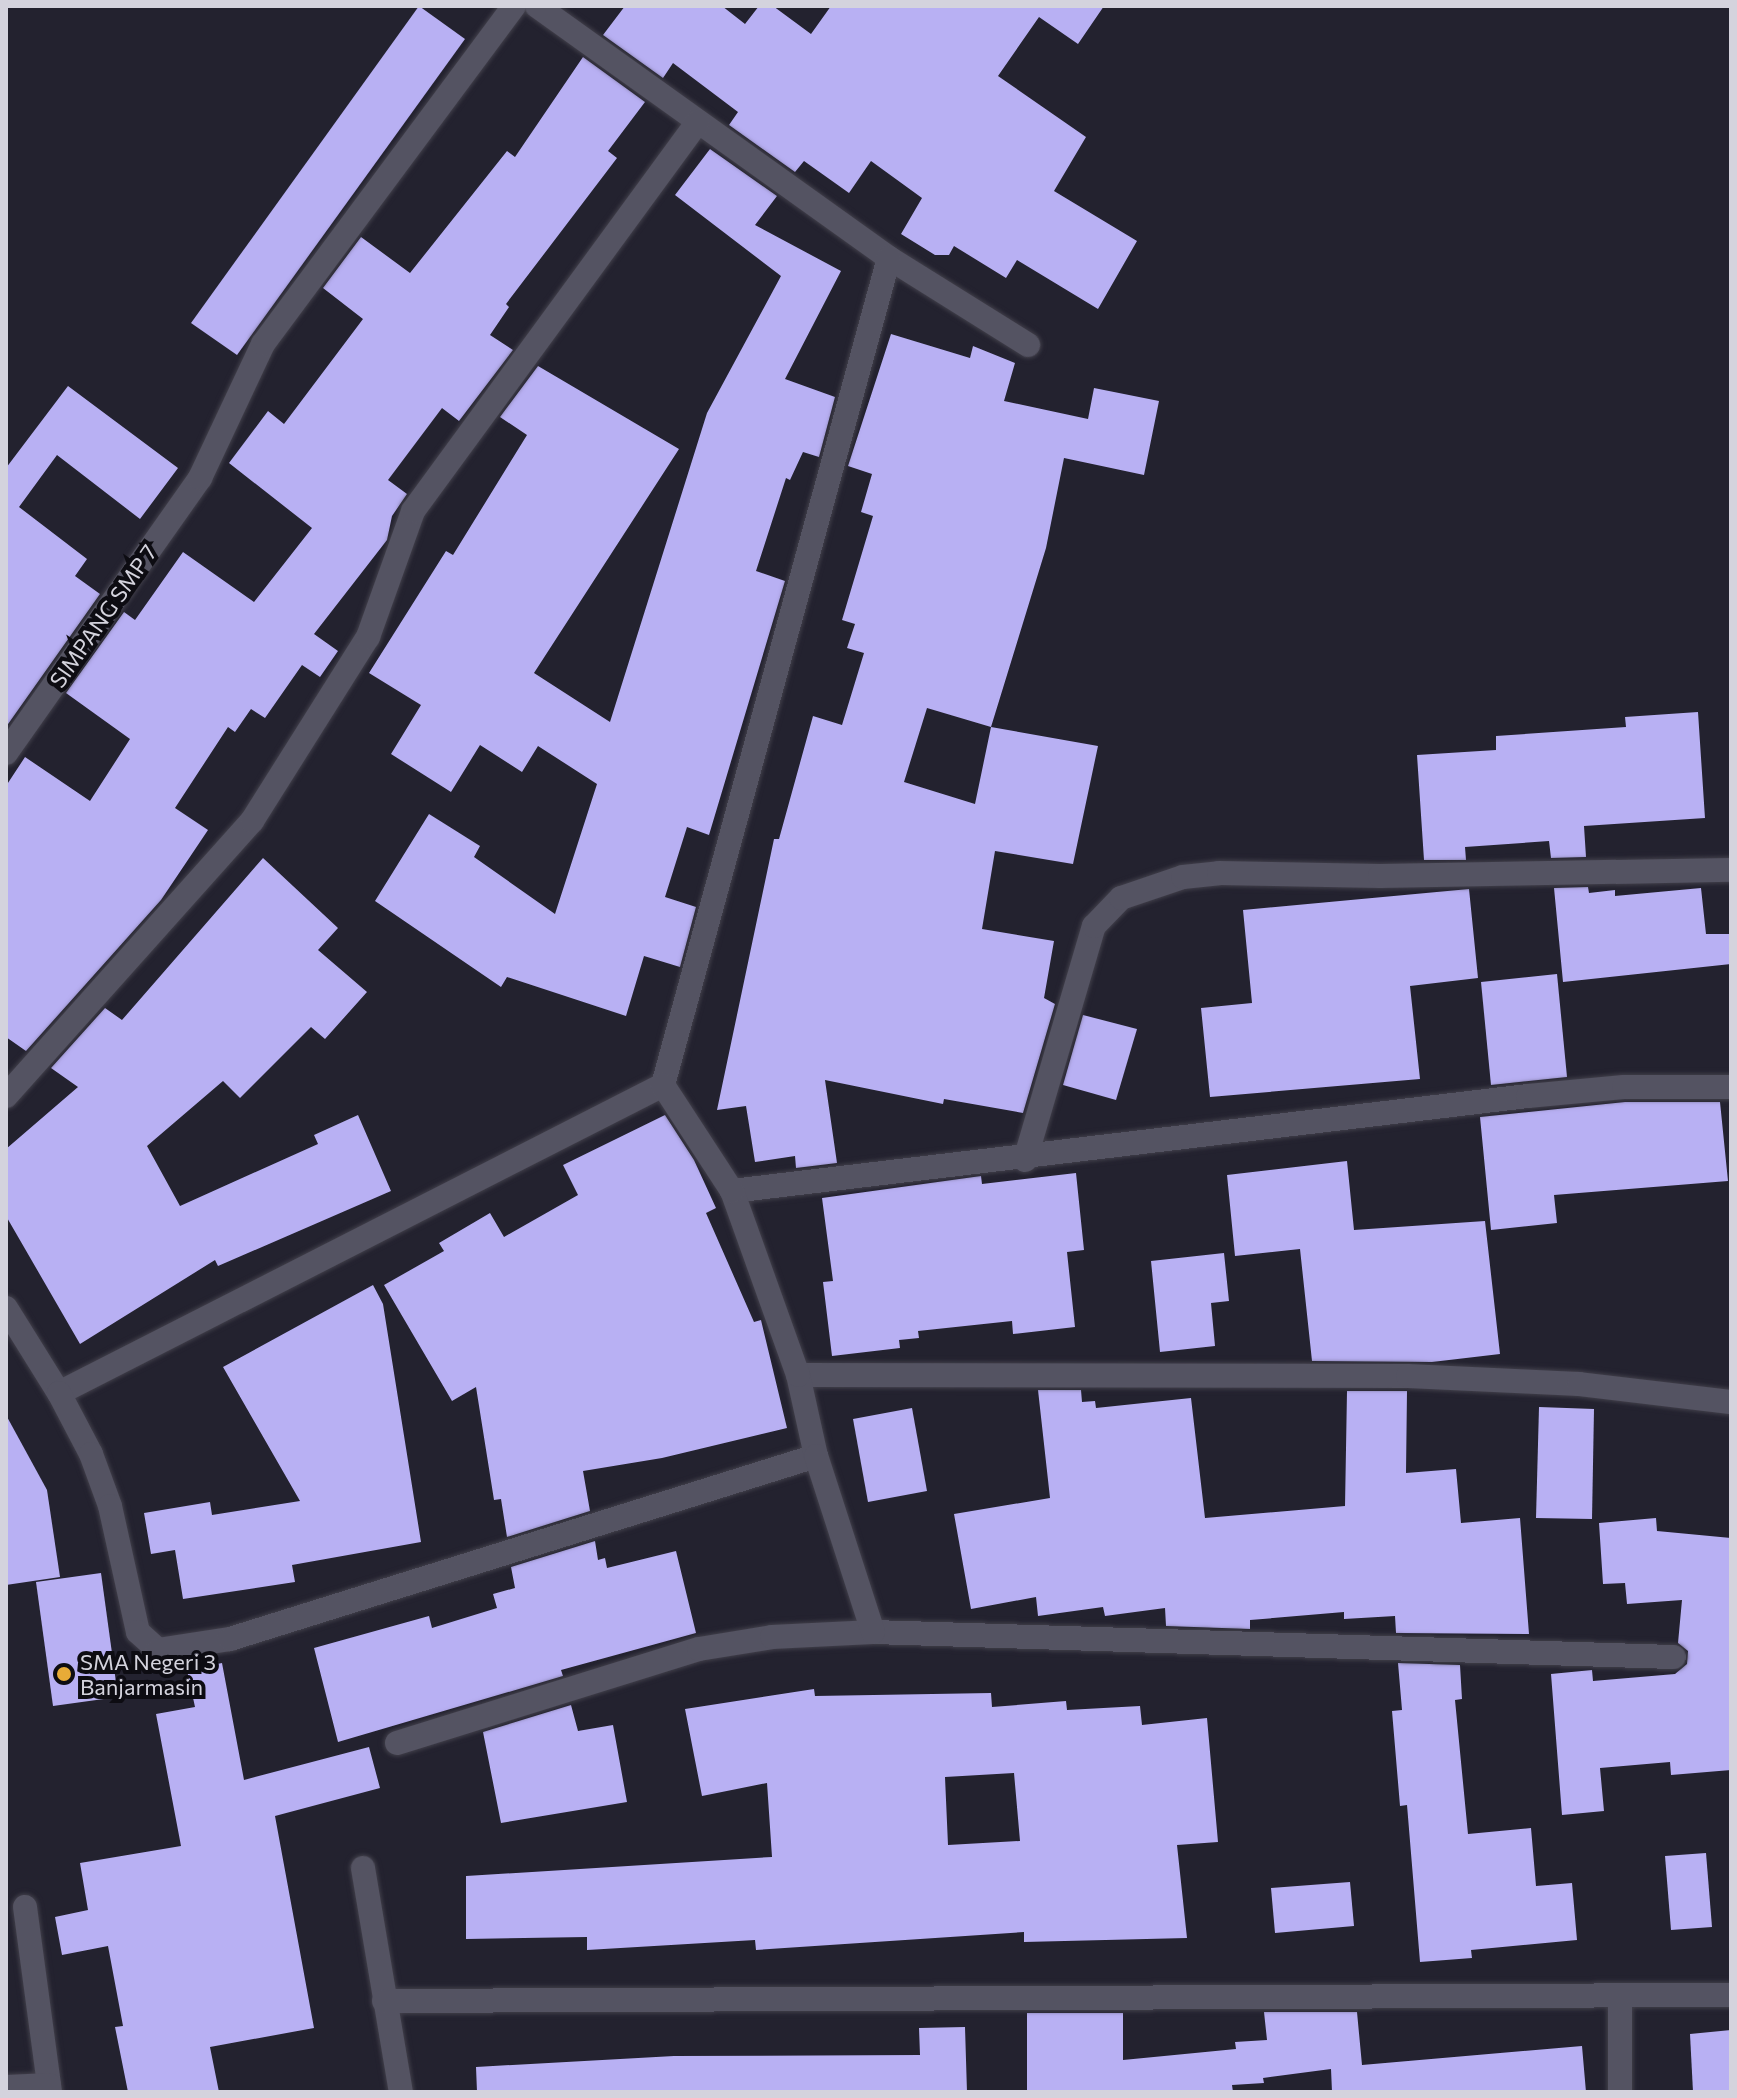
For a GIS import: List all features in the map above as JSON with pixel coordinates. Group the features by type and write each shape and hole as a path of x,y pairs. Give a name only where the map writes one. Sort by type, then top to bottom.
{"street":[{"name":"SIMPANG SMP 7","path":"6,753 200,478 263,344 514,6"},
{"path":"537,6 889,258 1028,345"},
{"path":"6,1096 252,821 368,637 413,511 698,122"},
{"path":"59,1393 663,1085 889,258"},
{"path":"1025,1160 1094,926 1121,898 1183,877 1219,873 1380,876 1731,870"},
{"path":"663,1085 732,1191 798,1375 816,1456 873,1632"},
{"path":"732,1191 1025,1160 1528,1096 1624,1087 1731,1087"},
{"path":"6,1308 59,1393 91,1454 110,1506 138,1632 158,1650 230,1639 816,1456"},
{"path":"798,1375 1408,1376 1579,1384 1731,1402"},
{"path":"397,1743 699,1649 772,1637 873,1632 1674,1657"},
{"path":"363,1868 401,2092"},
{"path":"6,2087 49,2088 25,1907"},
{"path":"384,2001 1731,1995"},
{"path":"1620,1996 1620,2092"}],"building":[{"path":"419,6 465,39 237,355 191,323"},
{"path":"625,6 722,6 745,24 759,6 773,6 811,34 831,6 1104,6 1078,44 1039,17 998,76 1086,137 1054,191 1137,241 1098,309 1017,260 1006,278 954,246 949,255 935,255 901,234 922,198 871,161 849,193 804,161 795,172 729,125 738,112 673,63 663,78 603,35"},
{"path":"583,57 645,102 608,151 617,158 506,304 509,307 490,335 513,350 459,421 442,408 388,480 407,494 392,516 387,540 314,634 338,651 320,677 302,665 265,718 251,709 235,732 228,727 175,808 208,830 161,900 26,1051 6,1037 6,786 25,757 90,801 130,739 66,693 124,612 135,620 183,552 254,602 312,528 229,463 268,411 284,424 363,319 323,288 361,237 410,273 507,151 515,157"},
{"path":"710,149 777,196 755,225 841,271 785,379 835,397 819,457 803,452 790,480 786,478 756,571 785,581 709,835 687,827 665,897 696,907 680,967 644,956 626,1016 507,977 501,987 375,901 429,814 480,846 474,857 555,914 597,784 538,746 522,772 480,745 451,792 391,754 421,705 369,673 446,551 453,555 527,435 500,417 538,366 679,449 534,673 610,722 707,413 781,276 675,195"},
{"path":"891,334 970,358 973,346 1015,363 1004,401 1088,419 1094,388 1159,401 1144,475 1064,458 1046,548 991,727 1098,746 1073,864 995,851 982,929 1054,941 1044,998 1055,1004 1023,1113 944,1099 943,1104 825,1080 837,1163 796,1168 795,1156 755,1162 746,1106 717,1110 774,839 779,839 813,716 842,725 864,653 847,648 855,624 842,620 873,516 861,512 872,474 848,466","holes":["927,708 991,727 975,804 904,782"]},
{"path":"68,386 178,468 140,519 57,455 19,507 87,559 75,576 100,594 6,727 6,468"},
{"path":"1698,712 1705,818 1584,826 1586,857 1551,858 1549,841 1465,847 1466,860 1424,860 1417,755 1496,750 1496,736 1626,727 1625,717"},
{"path":"263,858 338,928 318,950 367,992 325,1039 311,1027 240,1098 223,1081 147,1146 180,1206 318,1144 314,1135 358,1115 391,1191 218,1266 215,1260 80,1344 6,1216 6,1149 78,1087 51,1068 105,1008 122,1020"},
{"path":"1588,887 1589,893 1615,890 1615,896 1701,888 1706,934 1731,934 1731,964 1563,982 1554,888"},
{"path":"1469,889 1478,978 1410,986 1420,1079 1210,1097 1201,1008 1252,1003 1243,910"},
{"path":"1557,974 1567,1077 1491,1085 1481,982"},
{"path":"1083,1015 1137,1029 1116,1100 1063,1085"},
{"path":"1625,1102 1720,1102 1728,1181 1554,1195 1557,1223 1491,1230 1480,1117"},
{"path":"665,1115 694,1160 716,1208 706,1213 754,1322 761,1320 787,1428 662,1458 583,1471 590,1511 507,1537 501,1499 494,1500 476,1387 452,1401 384,1285 444,1251 439,1243 490,1213 504,1237 578,1195 563,1165"},
{"path":"1347,1161 1354,1230 1485,1221 1500,1354 1432,1362 1312,1361 1300,1249 1235,1256 1227,1175"},
{"path":"1076,1173 1084,1250 1067,1252 1075,1327 1013,1334 1012,1321 918,1331 919,1338 899,1340 900,1348 832,1356 823,1282 833,1281 822,1198 981,1176 982,1184"},
{"path":"1224,1253 1229,1301 1211,1303 1215,1346 1160,1352 1151,1261"},
{"path":"373,1285 383,1304 421,1542 292,1565 295,1582 183,1599 175,1550 151,1554 144,1513 210,1502 212,1515 300,1501 223,1367"},
{"path":"1038,1390 1081,1390 1082,1402 1095,1401 1096,1408 1191,1398 1205,1518 1345,1506 1347,1391 1407,1391 1406,1473 1456,1469 1461,1523 1520,1518 1529,1634 1396,1633 1395,1616 1344,1619 1344,1612 1250,1620 1250,1629 1166,1626 1165,1608 1105,1616 1103,1607 1038,1616 1036,1597 971,1609 954,1514 1050,1498"},
{"path":"1539,1407 1594,1409 1592,1519 1536,1518"},
{"path":"912,1408 927,1491 868,1502 853,1419"},
{"path":"6,1415 47,1490 60,1577 6,1585"},
{"path":"1656,1518 1657,1531 1731,1538 1731,1770 1671,1775 1670,1762 1600,1768 1604,1811 1562,1815 1551,1674 1592,1670 1593,1681 1675,1674 1687,1664 1688,1651 1678,1643 1682,1600 1627,1604 1625,1583 1603,1584 1599,1523"},
{"path":"595,1541 598,1560 605,1558 607,1568 676,1551 696,1633 561,1670 563,1676 338,1742 314,1648 429,1616 432,1628 497,1608 493,1594 515,1588 511,1567"},
{"path":"101,1573 118,1697 53,1706 36,1582"},
{"path":"222,1663 244,1780 369,1747 380,1788 275,1816 314,2028 210,2047 219,2092 128,2092 115,2027 123,2026 108,1946 62,1955 55,1917 88,1910 80,1863 181,1846 156,1714 195,1707 187,1670"},
{"path":"1398,1663 1460,1665 1462,1699 1455,1700 1468,1834 1531,1828 1536,1886 1572,1883 1577,1940 1471,1950 1472,1958 1420,1962 1407,1805 1400,1806 1392,1711 1402,1710"},
{"path":"814,1689 815,1696 991,1693 992,1707 1066,1701 1067,1710 1140,1706 1142,1725 1207,1718 1218,1842 1177,1845 1187,1938 1024,1942 1024,1932 756,1950 755,1940 587,1950 587,1937 466,1939 466,1876 772,1857 767,1783 702,1796 685,1709","holes":["1014,1773 1020,1841 948,1845 945,1777"]},
{"path":"571,1705 578,1731 613,1725 627,1802 501,1823 483,1732"},
{"path":"1706,1853 1712,1927 1671,1930 1665,1856"},
{"path":"1350,1882 1354,1926 1275,1933 1271,1888"},
{"path":"1264,2012 1357,2012 1362,2065 1582,2046 1586,2092 1332,2092 1331,2069 1263,2078 1264,2083 1232,2085 1233,2092 1027,2092 1027,2013 1123,2013 1123,2060 1236,2049 1235,2042 1267,2040"},
{"path":"965,2027 967,2092 477,2092 476,2067 674,2056 920,2055 919,2028"},
{"path":"1731,2030 1731,2092 1693,2092 1690,2034"}],"place":[{"name":"SMA Negeri 3 Banjarmasin","path":"64,1674"}]}
